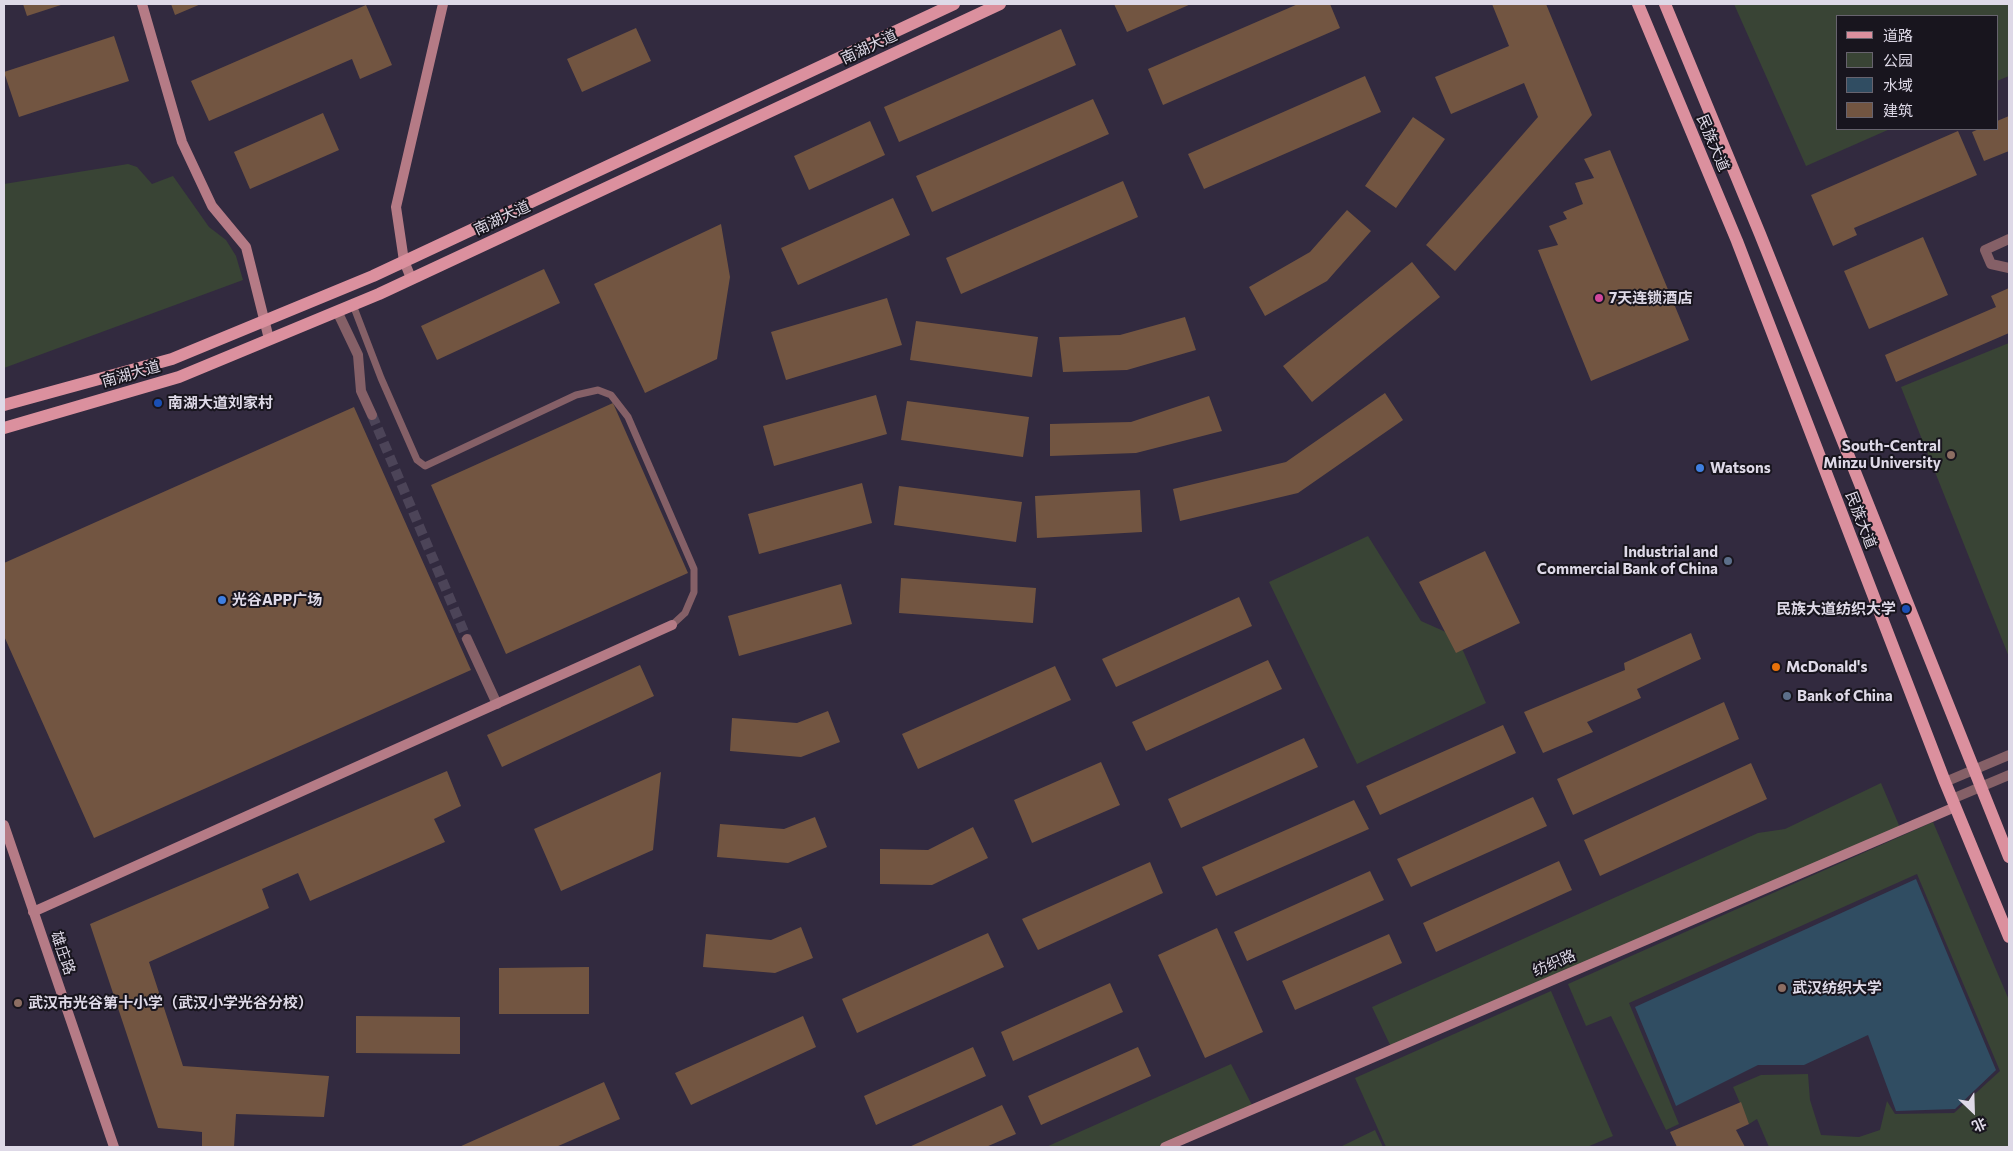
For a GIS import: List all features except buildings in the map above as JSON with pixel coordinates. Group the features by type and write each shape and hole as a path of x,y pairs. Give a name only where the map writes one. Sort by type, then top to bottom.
{"main road":[{"name":"南湖大道","path":"4,405 172,359 264,321 404,261 954,4"},
{"name":"南湖大道","path":"4,428 179,377 337,311 1000,4"},
{"name":"民族大道","path":"1638,4 1737,241 1953,803 2009,937"},
{"name":"民族大道","path":"1665,4 1764,243 2009,857"}],"street":[{"path":"142,4 182,142 212,206 246,247 269,339"},
{"path":"411,278 404,261 396,207 443,4"},
{"path":"2009,239 1985,250 1991,264 2009,268"},
{"path":"337,311 358,355 361,391 372,415"},
{"path":"33,912 672,625"},
{"path":"468,638 497,704"},
{"path":"1945,782 2009,755"},
{"path":"1953,803 1980,787 2009,774"},
{"name":"纺织路","path":"1165,1147 1953,803"},
{"name":"雄庄路","path":"4,825 114,1147"}],"lane":[{"path":"353,304 381,378 417,460 425,466 576,395 598,390 611,395 628,417 694,569 694,592 685,613 672,625"}],"green space":[{"path":"1734,4 2009,4 2009,76 1998,81 1998,15 1836,15 1836,130 1888,130 1806,166"},
{"path":"128,164 137,167 152,184 173,176 209,227 226,240 236,256 243,280 4,368 4,184"},
{"path":"2009,343 2009,657 1901,387"},
{"path":"1368,536 1421,621 1457,637 1486,703 1357,764 1269,582"},
{"path":"1881,783 1901,830 1392,1049 1372,1007 1758,833 1785,829"},
{"path":"1933,822 2009,1000 2009,1147 1769,1147 1757,1119 1749,1124 1733,1087 1761,1075 1808,1074 1810,1100 1821,1135 1859,1137 1880,1130 1887,1101 1895,1114 1954,1113 2000,1071 1917,874 1629,1003 1679,1124 1666,1130 1611,1016 1586,1026 1568,984"},
{"path":"1551,991 1613,1136 1587,1147 1386,1147 1355,1078"},
{"path":"1231,1064 1254,1109 1165,1147 1046,1147"},
{"path":"1375,1130 1383,1147 1340,1147"}],"water":[{"path":"1916,879 1996,1070 1955,1109 1896,1111 1868,1035 1804,1065 1758,1065 1676,1106 1635,1007"}],"tunnel":[{"path":"372,415 467,639"}],"place":[{"name":"7天连锁酒店","path":"1599,298"},
{"name":"南湖大道刘家村","path":"158,403"},
{"name":"South-Central Minzu University","path":"1951,455"},
{"name":"Watsons","path":"1700,468"},
{"name":"Industrial and Commercial Bank of China","path":"1728,561"},
{"name":"光谷APP广场","path":"222,600"},
{"name":"民族大道纺织大学","path":"1906,609"},
{"name":"McDonald's","path":"1776,667"},
{"name":"Bank of China","path":"1787,696"},
{"name":"武汉纺织大学","path":"1782,988"},
{"name":"武汉市光谷第十小学（武汉小学光谷分校）","path":"18,1003"}]}
